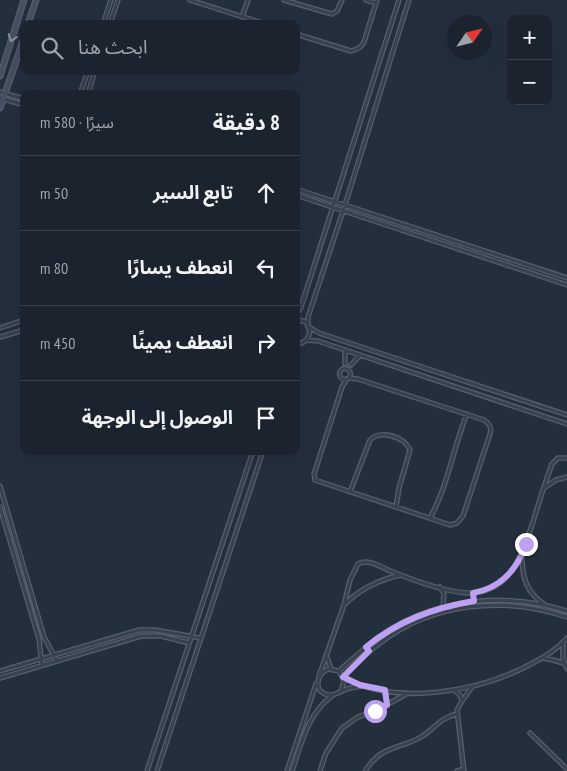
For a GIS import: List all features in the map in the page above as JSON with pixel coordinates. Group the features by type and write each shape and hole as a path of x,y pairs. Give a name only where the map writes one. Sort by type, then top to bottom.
{"street":[{"path":"0,76 24,0"},
{"path":"29,20 36,0"},
{"path":"105,20 111,0"},
{"path":"111,20 118,0"},
{"path":"190,0 254,20"},
{"path":"242,16 248,0"},
{"path":"284,0 328,14 337,11 342,0"},
{"path":"300,35 351,51 355,50 362,46 364,42 377,2 366,0"},
{"path":"300,309 399,0"},
{"path":"308,326 308,317 345,205 408,0"},
{"path":"0,108 20,50"},
{"path":"81,90 87,75"},
{"path":"89,90 94,75"},
{"path":"0,92 20,98"},
{"path":"2,99 20,104"},
{"path":"300,190 567,278"},
{"path":"300,196 567,285"},
{"path":"300,318 304,320 310,332 306,340"},
{"path":"0,328 20,321"},
{"path":"308,326 319,333 567,414"},
{"path":"0,337 20,331"},
{"path":"300,343 306,340 315,340 567,424"},
{"path":"342,387 348,379 345,350"},
{"path":"342,378 358,378 467,414 489,424 491,432 463,516 459,522 452,525 317,481 314,476 342,387 340,373 348,368 360,355"},
{"path":"348,368 358,378"},
{"path":"430,518 444,489 455,445 467,414"},
{"path":"350,492 361,468 370,440 375,435 383,434 404,442 410,450 396,507"},
{"path":"147,771 252,455"},
{"path":"157,771 262,455"},
{"path":"292,771 317,681 356,567 362,562 366,562 400,575 456,592 473,593 486,590 498,584 509,575 522,556 552,464 558,458 567,458"},
{"path":"544,488 556,480 567,477"},
{"path":"0,486 44,637 56,661"},
{"path":"0,507 40,643 42,665"},
{"path":"522,556 522,573 528,588 546,606"},
{"path":"344,605 367,587 400,575"},
{"path":"439,587 444,594 443,607"},
{"path":"473,593 474,601"},
{"path":"339,671 366,647 404,622 443,607 474,601 505,600 567,611"},
{"path":"343,677 369,651 392,634 410,624 455,609 500,605 531,608 567,617"},
{"path":"554,613 555,608"},
{"path":"0,671 139,630 155,630 201,638"},
{"path":"0,678 141,636 161,636 189,643"},
{"path":"343,677 366,686 385,690 408,692 454,690 473,686 512,673 542,658 567,638"},
{"path":"564,642 562,653 567,669"},
{"path":"366,647 369,651"},
{"path":"326,654 332,668 339,671 343,677 344,685 340,691"},
{"path":"542,658 564,664"},
{"path":"319,676 324,670 332,668"},
{"path":"317,681 318,688 323,693 333,695"},
{"path":"288,771 313,717 323,703 340,691 366,686"},
{"path":"457,771 464,770 457,714 462,701 473,686"},
{"path":"385,690 387,705"},
{"path":"454,690 462,701"},
{"path":"320,771 326,753 342,728 358,717 387,705 408,692"},
{"path":"365,771 380,754 416,740 444,718 457,714"},
{"path":"530,733 567,769"}],"route":[{"path":"375,711 387,705 388,700 385,690 360,685 343,677 369,651 366,647 390,630 412,618 443,607 474,601 473,593 486,590 498,584 509,575 522,556 526,544"}]}
